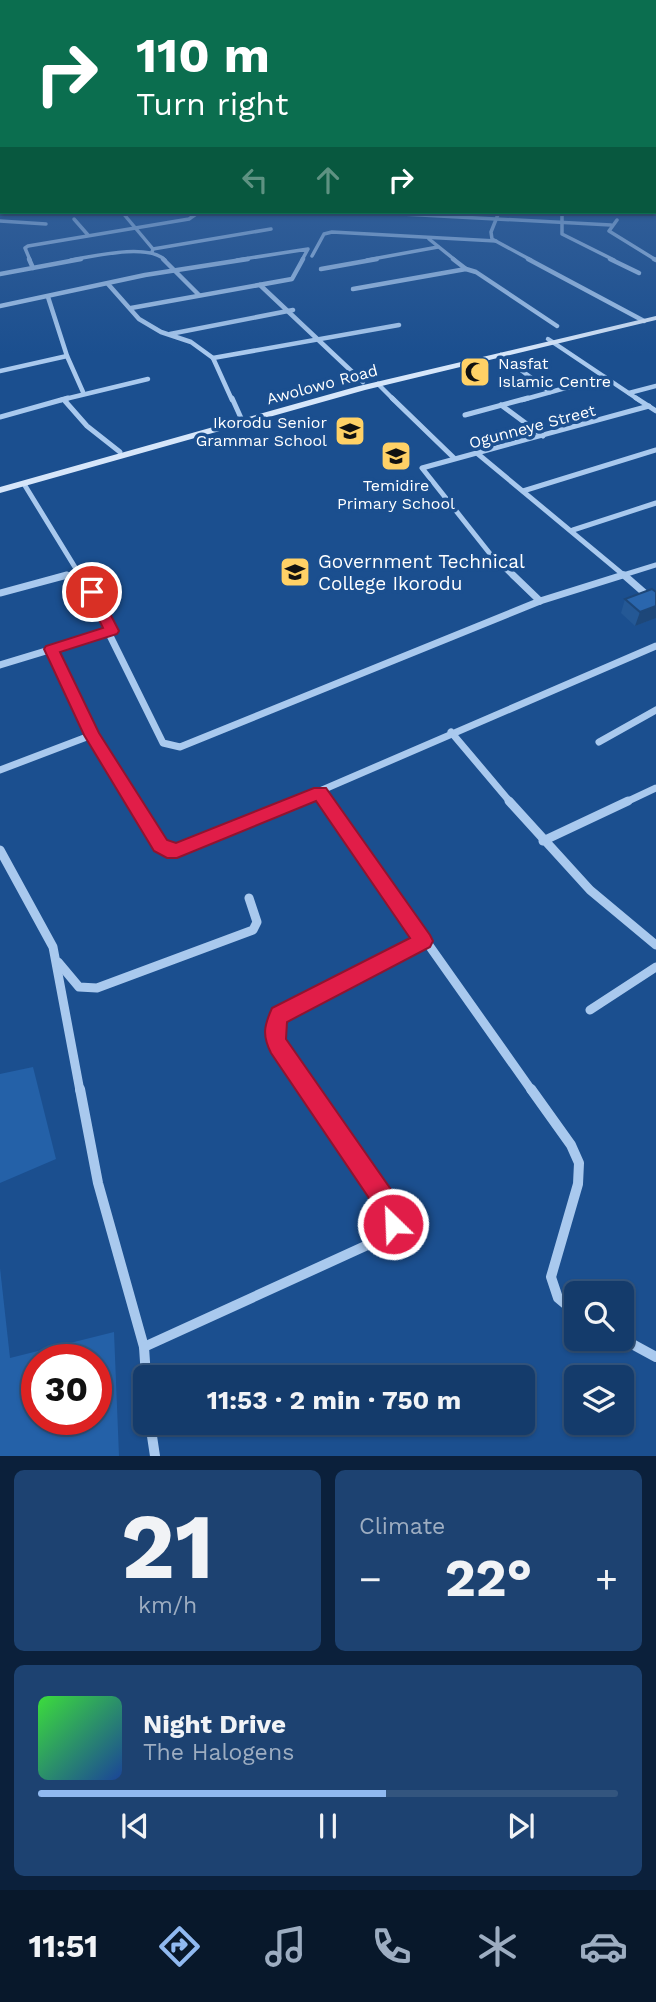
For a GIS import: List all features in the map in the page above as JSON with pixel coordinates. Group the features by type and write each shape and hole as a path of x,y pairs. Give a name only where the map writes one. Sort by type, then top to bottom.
{"main road":[{"name":"Awolowo Road","path":"0,488 363,382 656,316"},
{"name":"Awolowo Road","path":"0,488 24,484 378,384 501,355 550,340"}],"street":[{"path":"128,218 153,250 200,295"},
{"path":"33,268 26,247 191,218"},
{"path":"477,218 611,225"},
{"path":"561,218 562,234 566,237 639,273"},
{"path":"74,219 88,235"},
{"path":"497,219 491,236 496,241 641,319"},
{"path":"617,220 608,229 656,260"},
{"path":"0,221 47,225"},
{"path":"0,274 271,229"},
{"path":"312,256 327,233 496,241"},
{"path":"428,238 466,268 557,326"},
{"path":"321,268 438,247"},
{"path":"0,306 177,271 308,250 292,279 131,308"},
{"path":"353,289 466,268"},
{"path":"108,284 139,319 161,332 191,342 213,358 241,418"},
{"path":"260,285 293,310 317,340 363,382"},
{"path":"48,297 67,356 83,392"},
{"path":"170,334 293,310"},
{"path":"213,358 399,324"},
{"path":"550,340 656,411"},
{"path":"501,355 550,392"},
{"path":"0,371 67,356"},
{"path":"466,415 605,377"},
{"path":"0,417 65,401 83,392 148,379"},
{"path":"378,384 454,458"},
{"path":"629,393 656,386"},
{"path":"65,401 87,426 120,452"},
{"path":"500,405 543,436"},
{"name":"Ogunneye Street","path":"540,601 491,555 422,468 649,407"},
{"path":"523,491 656,450"},
{"path":"478,454 573,530 656,603"},
{"path":"24,484 53,526 112,631 163,743 180,747 540,601 656,565"},
{"path":"573,530 656,503"},
{"path":"0,593 79,572"},
{"path":"0,665 112,631"},
{"path":"51,649 92,735 160,845 167,850 177,851 656,646"},
{"path":"599,742 656,710"},
{"path":"451,732 542,841 590,890 656,944"},
{"path":"0,770 92,735"},
{"path":"542,841 656,788"},
{"path":"320,792 423,941 571,1145 579,1163 578,1184 551,1277 554,1292 564,1307"},
{"path":"0,850 54,947 99,1183 144,1347 145,1365"},
{"path":"57,961 79,987 97,988 253,930 257,922 249,898"},
{"path":"144,1347 385,1237 393,1224 390,1209 279,1046 274,1037 275,1025 280,1015 423,941"},
{"path":"590,1010 656,967"},
{"path":"634,1345 656,1357"},
{"path":"152,1435 155,1456"}],"shaded area":[{"path":"33,1067 56,1159 0,1183 0,1074"},
{"path":"0,1268 10,1358 21,1355 21,1435 112,1435 112,1344 66,1344 114,1332 119,1456 0,1456"}],"building":[{"path":"652,589 656,592 656,606 640,612 625,599"}],"place":[{"name":"Nasfat Islamic Centre","path":"475,372"},
{"name":"Ikorodu Senior Grammar School","path":"350,431"},
{"name":"Temidire Primary School","path":"396,456"},
{"name":"Government Technical College Ikorodu","path":"295,572"}],"route":[{"path":"92,592 112,631 51,649 92,735 105,752 160,845 167,850 177,851 320,792 423,941 280,1015 275,1025 274,1037 279,1046 390,1209 393,1224"}]}
